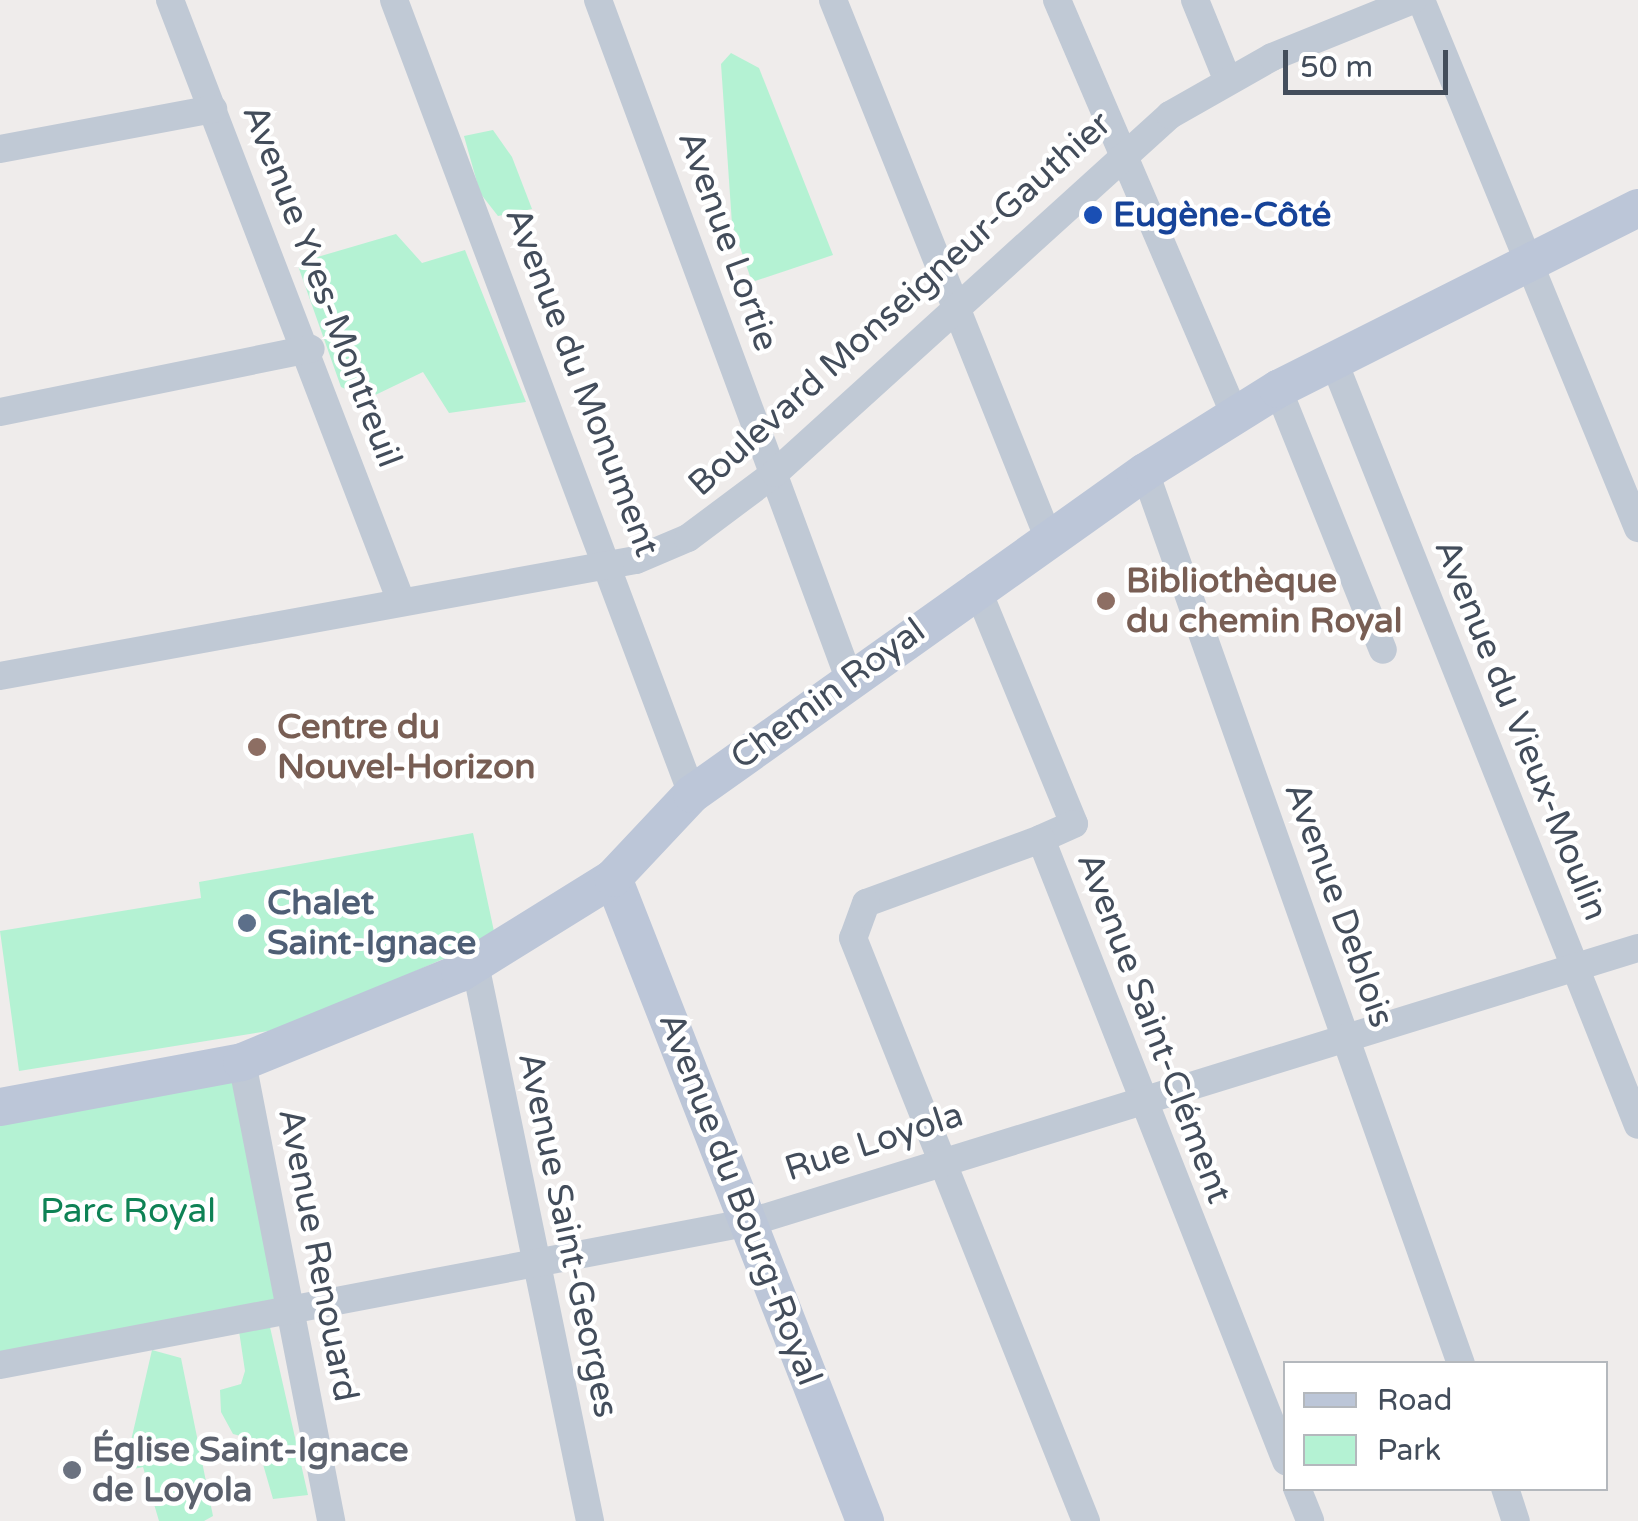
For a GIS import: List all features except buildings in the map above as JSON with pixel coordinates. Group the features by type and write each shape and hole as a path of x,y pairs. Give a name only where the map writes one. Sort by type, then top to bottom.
{"main road":[{"name":"Chemin Royal","path":"0,1104 242,1062 475,964 613,878 692,794 976,586 1145,472 1278,389 1638,208"},
{"name":"Avenue du Bourg-Royal","path":"613,878 752,1222 865,1521"}],"street":[{"name":"Avenue Yves-Montreuil","path":"170,0 311,350 400,601"},
{"name":"Avenue du Monument","path":"394,0 613,564 692,794"},
{"name":"Avenue Lortie","path":"598,0 848,678"},
{"path":"833,0 1048,537"},
{"path":"1058,0 1120,159 1236,417"},
{"path":"1195,0 1227,79"},
{"path":"1417,0 1532,259 1638,528"},
{"name":"Boulevard Monseigneur-Gauthier","path":"0,676 613,564 688,538 775,474 1120,159 1227,79 1417,0"},
{"path":"0,149 213,110"},
{"path":"0,412 311,350"},
{"name":"Avenue du Vieux-Moulin","path":"1334,362 1638,1124"},
{"path":"1278,389 1384,650"},
{"name":"Avenue Deblois","path":"1145,472 1460,1361"},
{"name":"Avenue Saint-Clément","path":"976,586 1074,824 1041,839 1140,1101 1283,1454"},
{"path":"1041,839 866,903 856,918 854,938 1086,1521"},
{"name":"Rue Loyola","path":"0,1365 752,1222 941,1158 1348,1039 1638,948"},
{"name":"Avenue Saint-Georges","path":"475,964 532,1263 590,1521"},
{"name":"Avenue Renouard","path":"242,1062 331,1521"},
{"path":"1298,1491 1310,1521"},
{"path":"1505,1491 1516,1521"}],"green space":[{"path":"731,53 759,68 833,255 752,282 732,224 721,64"},
{"path":"493,130 512,157 532,209 498,216 480,193 464,136"},
{"path":"396,234 422,263 465,250 526,402 449,413 423,372 367,399 341,387 297,263"},
{"path":"473,833 495,936 287,1028 19,1071 0,931 201,898 199,882"},
{"name":"Parc Royal","path":"242,1062 290,1309 0,1365 0,1107"},
{"path":"270,1327 308,1495 273,1499 256,1440 233,1434 221,1412 220,1390 241,1384 245,1371 239,1331"},
{"path":"152,1350 181,1358 213,1516 204,1521 159,1521 143,1467 124,1471"}],"place":[{"name":"Eugène-Côté","path":"1093,215"},
{"name":"Bibliothèque du chemin Royal","path":"1106,601"},
{"name":"Centre du Nouvel-Horizon","path":"257,747"},
{"name":"Chalet Saint-Ignace","path":"247,923"},
{"name":"Église Saint-Ignace de Loyola","path":"72,1470"}]}
